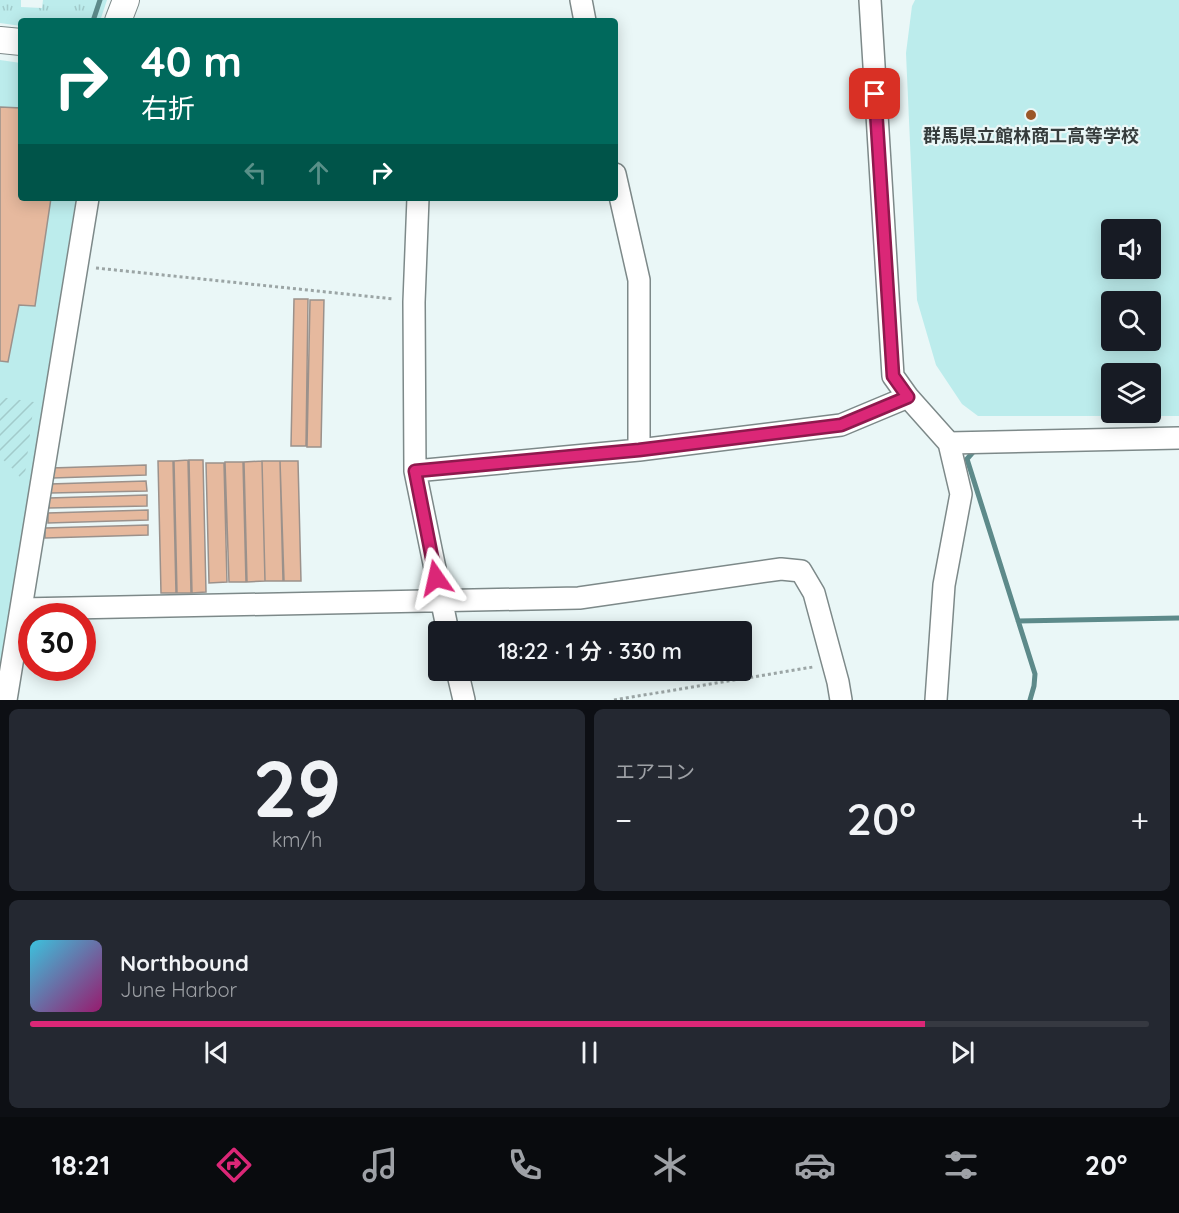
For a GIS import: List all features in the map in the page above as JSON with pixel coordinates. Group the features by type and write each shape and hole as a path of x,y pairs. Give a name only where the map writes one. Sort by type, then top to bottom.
{"street":[{"path":"119,18 126,0"},
{"path":"581,0 584,18"},
{"path":"870,0 893,376 908,397 950,443 961,494 944,585 936,700"},
{"path":"0,40 18,42"},
{"path":"618,187 639,280 639,450"},
{"path":"22,603 87,201"},
{"path":"418,201 414,302 415,471 446,621"},
{"path":"415,471 639,450 841,425 908,397"},
{"path":"950,443 1179,438"},
{"path":"96,607 579,598 782,569 801,571 814,593 841,700"},
{"path":"6,700 18,627"},
{"path":"460,681 464,700"}],"path":[{"path":"76,266 414,302"},
{"path":"614,700 833,664"}],"green space":[{"path":"0,0 21,0 21,7 42,8 43,0 107,0 101,18 18,18 18,26 0,23"},
{"name":"群馬県立館林商工高等学校","path":"915,0 1179,0 1179,416 1161,416 1161,363 1101,363 1101,416 978,416 962,404 936,365 917,300 906,53 912,6"},
{"path":"0,60 18,63 18,201 76,201 0,668"},
{"path":"0,397 34,402 24,482 0,457"}],"building":[{"path":"0,107 18,108 18,201 51,201 35,306 19,305 8,362 0,361"},
{"path":"294,299 308,299 306,446 291,446"},
{"path":"310,300 324,300 321,447 307,447"},
{"path":"188,460 191,593 177,593 174,461"},
{"path":"189,460 203,460 206,592 192,593"},
{"path":"158,461 173,461 176,593 161,593"},
{"path":"262,461 265,581 247,582 244,462"},
{"path":"262,461 280,461 283,581 265,581"},
{"path":"280,461 298,461 301,581 284,581"},
{"path":"225,462 243,462 246,582 229,582"},
{"path":"206,463 224,463 227,582 209,583"},
{"path":"146,465 146,475 52,478 51,468"},
{"path":"146,481 147,491 51,493 50,484"},
{"path":"147,495 147,506 49,508 49,498"},
{"path":"148,510 148,520 48,523 48,513"},
{"path":"148,525 148,535 45,538 45,528"}],"waterway":[{"path":"94,18 100,0"},
{"path":"976,451 967,459 1035,674 1030,700"},
{"path":"1018,621 1179,618"}],"place":[{"name":"群馬県立館林商工高等学校","path":"1031,115"}],"route":[{"path":"436,578 415,471 639,450 841,425 908,397 893,376 875,94"}]}
